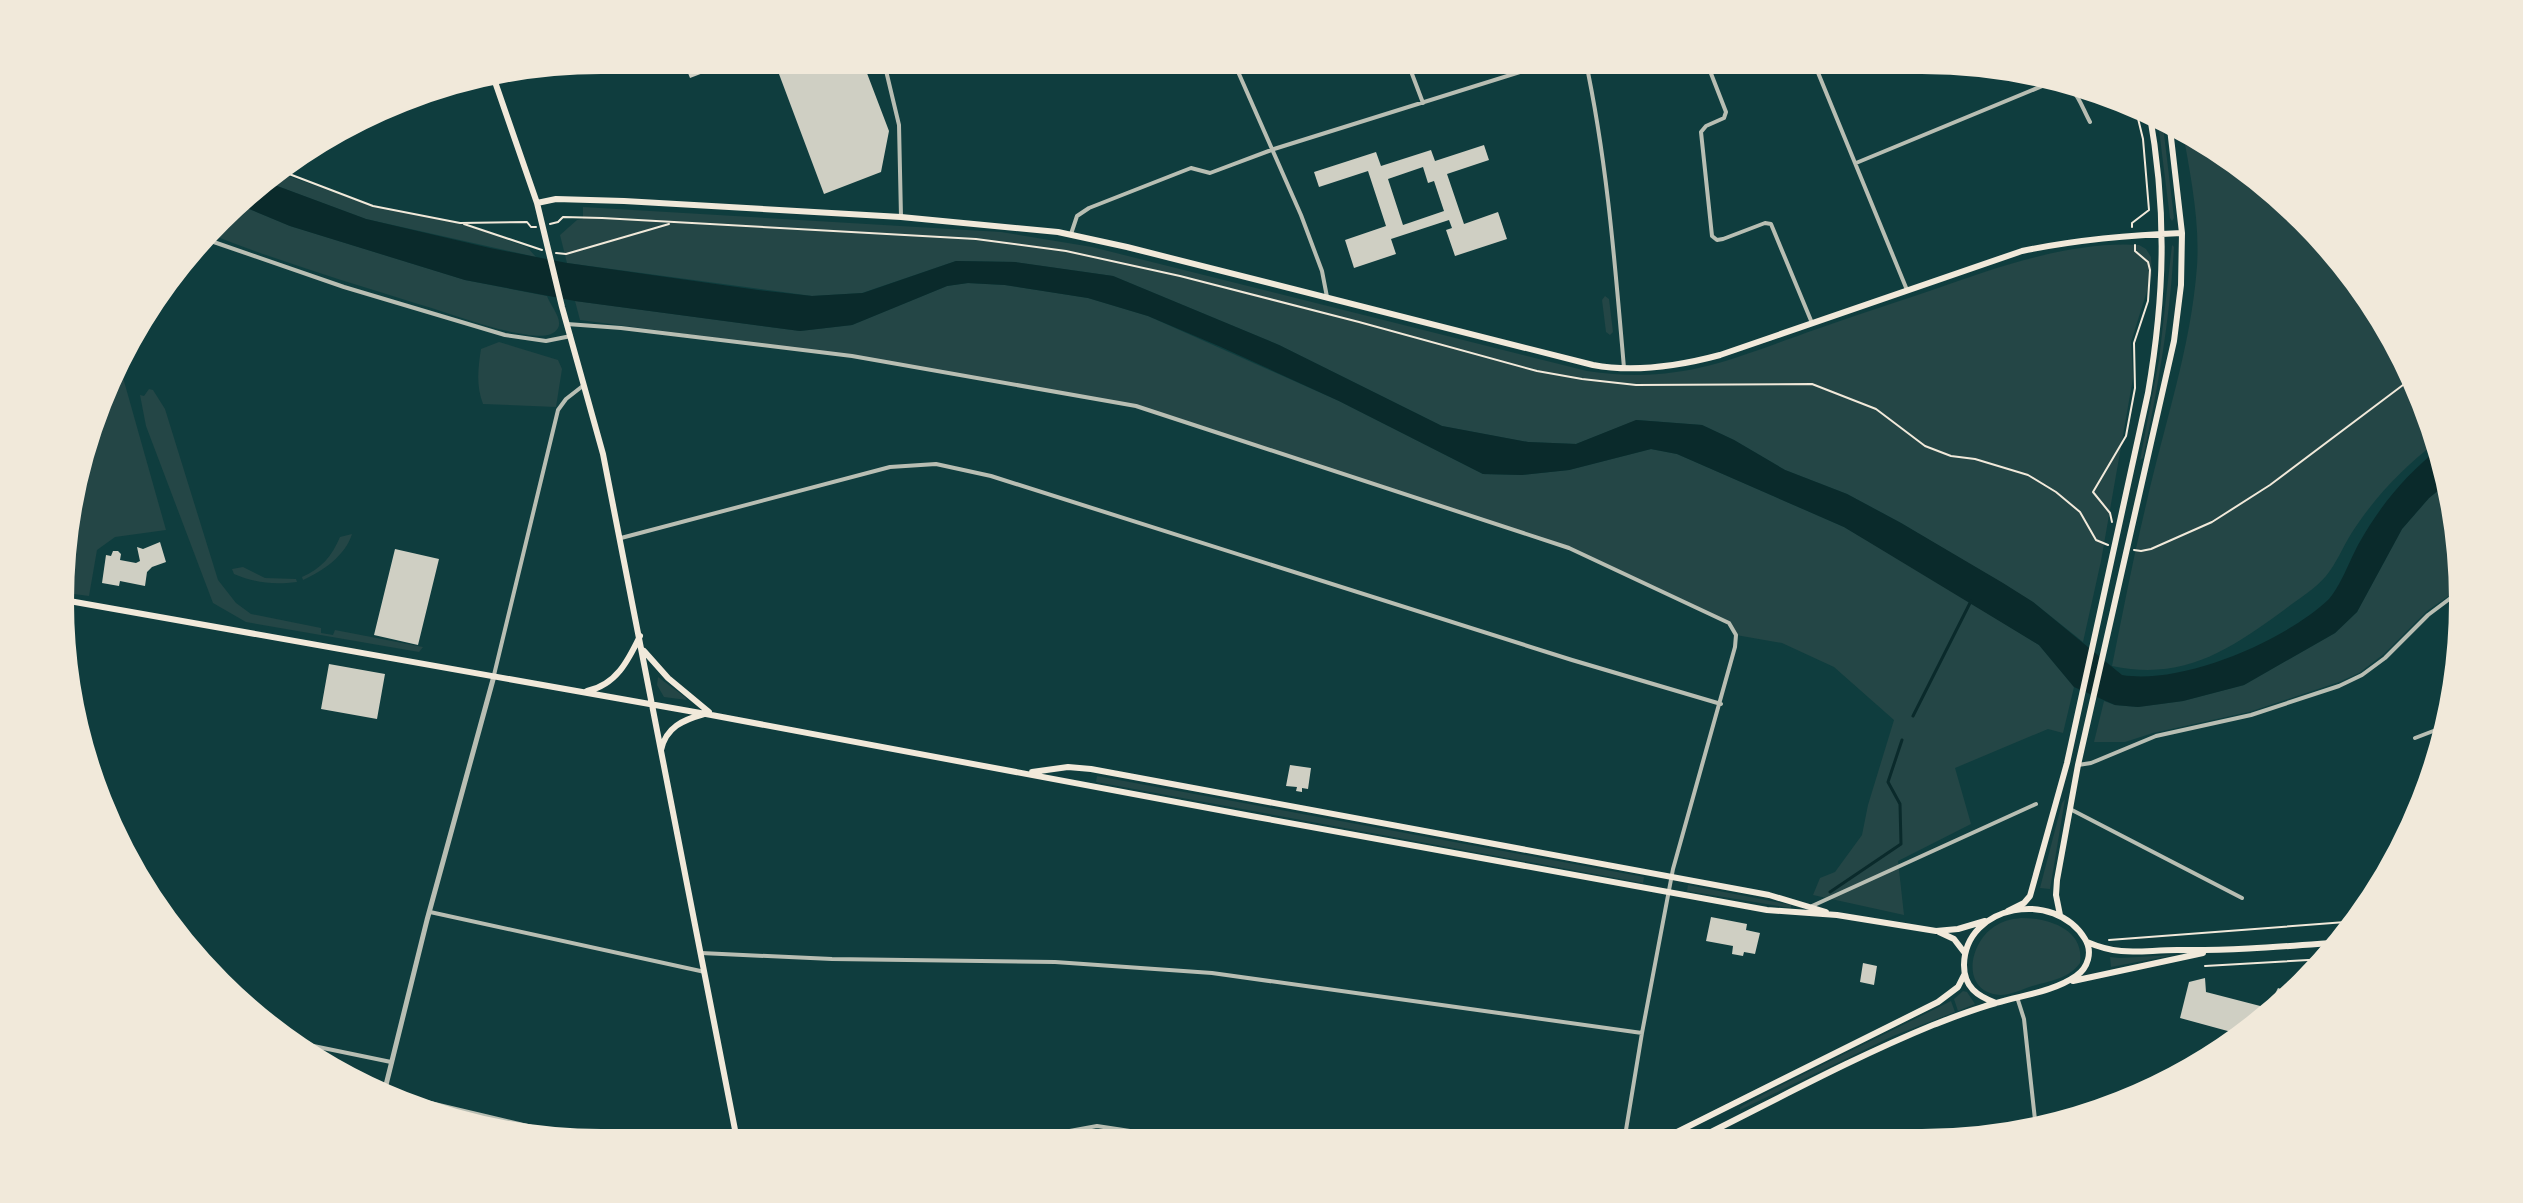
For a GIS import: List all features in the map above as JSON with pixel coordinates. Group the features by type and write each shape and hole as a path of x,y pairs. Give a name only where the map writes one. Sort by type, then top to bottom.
{"main road":[{"path":"496,83 537,203 562,307 585,384 621,538 735,1131"},
{"path":"72,601 584,691 1668,893 1767,910 1837,915 1936,931 1958,929 2008,911 2024,903 2030,896 2067,763 2158,336 2163,234 2151,125"},
{"path":"2060,915 2057,880 2078,765 2174,341 2181,285 2182,233 2171,135"},
{"path":"537,203 556,199 624,201 901,217 1071,234 1593,365 1624,368 1657,367 1720,355 2022,251 2134,235 2182,233"},
{"path":"584,691 598,688 616,676 640,636"},
{"path":"642,649 668,678 715,715"},
{"path":"661,754 664,740 675,726 689,718 706,714"},
{"path":"1027,773 1068,767 1091,769 1672,876 1769,895 1837,915"},
{"path":"2008,911 2036,909 2060,915 2087,942 2107,950 2126,952 2210,951 2326,943"},
{"path":"1985,921 1964,952 1964,975 1974,992 1996,1003"},
{"path":"1936,931 1954,939 1964,952"},
{"path":"2065,983 2081,972 2086,964 2089,955 2087,942"},
{"path":"1714,1131 1889,1044 1996,1003 2065,983 2176,961 2210,951"},
{"path":"1679,1131 1938,1002 1958,987 1964,975"},
{"path":"1725,1108 1732,1122"}],"street":[{"path":"886,72 899,125 901,217"},
{"path":"1238,72 1274,149 1322,271 1327,299"},
{"path":"1411,72 1423,103"},
{"path":"1071,234 1077,216 1089,208 1191,168 1210,173 1274,149 1521,72"},
{"path":"1588,72 1602,151 1624,368"},
{"path":"1710,72 1726,112 1724,118 1706,126 1701,132 1712,236 1717,240 1723,239 1765,223 1771,224 1812,323"},
{"path":"1818,72 1907,290"},
{"path":"1856,163 2042,86"},
{"path":"2075,95 2090,122"},
{"path":"213,242 344,287 505,335 535,341 571,336"},
{"path":"567,324 852,356 1136,406 1569,548 1729,623 1736,635 1735,647 1668,893 1626,1131"},
{"path":"385,1085 494,675 558,410 585,384"},
{"path":"621,538 890,467 936,464 991,476 1572,660 1721,704"},
{"path":"2078,765 2091,763 2156,736 2251,715 2339,686 2362,675 2385,658 2428,615 2451,598"},
{"path":"2415,738 2435,730"},
{"path":"1810,907 2036,804"},
{"path":"2070,809 2242,898"},
{"path":"430,912 705,972"},
{"path":"701,953 832,959 981,959 1187,970 1642,1033"},
{"path":"2017,997 2024,1019 2035,1119"},
{"path":"314,1046 391,1062"},
{"path":"456,1110 510,1123"},
{"path":"1070,1131 1097,1126 1130,1131"}],"path":[{"path":"2134,235 2132,223 2149,210 2143,139 2138,119"},
{"path":"288,174 373,206 460,223 527,247"},
{"path":"460,223 527,222 531,227 543,227 563,217 976,239 1028,245 1180,276 1552,374 1623,384 1812,384 1827,390"},
{"path":"566,254 670,223"},
{"path":"2117,539 2110,513 2093,492 2126,436 2135,388 2134,343 2148,301 2150,270 2143,255 2135,251"},
{"path":"2108,940 2343,922"},
{"path":"2205,966 2312,960"}],"shaded area":[{"path":"2159,128 2164,131 2174,218 2172,221"},
{"path":"2185,142 2244,181 2320,252 2362,307 2380,337 2411,399 2428,449 2390,483 2351,534 2330,571 2306,594 2243,638 2204,659 2183,666 2137,670 2112,666 2194,297 2198,249"},
{"path":"287,175 373,206 460,223 527,247 536,257 366,219 274,185"},
{"path":"274,185 366,219 490,248 567,263 812,296 863,293 956,261 1015,262 1113,276 1279,345 1442,426 1528,442 1576,444 1636,420 1702,425 1785,470 1847,494 2003,583 2033,602 2122,675 2173,673 2202,666 2232,656 2287,630 2329,599 2384,504 2431,456 2439,490 2402,529 2357,612 2335,633 2244,685 2183,701 2138,707 2115,705 2074,687 2039,645 1844,527 1677,454 1651,449 1569,470 1522,475 1483,474 1339,401 1221,347 1148,316 1088,298 1005,285 968,283 947,286 852,325 800,331 575,301 465,280 290,226 247,208"},
{"path":"583,207 1001,232 1092,247 1587,371 1620,374 1678,372 1731,359 2003,266 2072,249 2139,245 2151,257 2152,275 2131,342 2133,378 2101,561 2083,642 2033,602 1901,523 1847,494 1785,470 1702,425 1637,420 1576,444 1528,442 1442,426 1279,345 1113,276 1015,262 956,261 862,293 812,296 567,263 560,235 577,220 583,219"},
{"path":"247,208 290,226 465,280 547,296 559,324 555,332 539,336 492,327 218,237"},
{"path":"2172,245 2170,300 2163,353 2143,458 2140,460 2159,360"},
{"path":"968,283 1005,285 1088,298 1148,316 1339,401 1483,474 1522,475 1569,470 1651,449 1677,454 1844,527 2039,645 2074,687 2063,733 2048,729 1955,768 1971,824 1898,861 1904,915 1813,895 1820,878 1835,872 1862,835 1894,720 1834,667 1782,643 1736,635 1729,623 1569,548 1136,406 852,356 580,320 575,301 800,331 852,325 947,286"},
{"path":"1605,296 1609,299 1613,332 1610,335 1606,332 1602,300"},
{"path":"499,342 558,360 562,369 556,407 483,404 478,377 481,349"},
{"path":"123,376 166,530 115,537 97,550 89,596 72,594 82,498 100,431"},
{"path":"149,389 153,390 165,409 218,580 236,603 251,614 321,628 321,633 333,635 335,630 423,647 419,652 246,622 213,603 146,426 140,395 144,396"},
{"path":"2439,490 2451,594 2427,611 2384,654 2359,673 2249,712 2125,742 2094,742 2104,701 2138,707 2183,701 2244,685 2335,633 2357,612 2402,529"},
{"path":"352,534 332,562 303,580 302,577 325,561 340,537"},
{"path":"243,567 265,578 296,579 297,582 265,582 234,574 232,569"},
{"path":"658,677 687,700 664,697 657,685"},
{"path":"1097,776 1644,877 1643,883 1096,782"},
{"path":"2065,799 2050,889 2040,888 2062,803"},
{"path":"1688,885 1791,905 1791,908 1687,891"},
{"path":"2021,918 2053,923 2071,934 2080,951 2080,963 2061,978 2014,993 2000,995 1987,992 1978,985 1974,975 1975,953 1980,942 1997,925"},
{"path":"2174,955 2111,967 2110,957"},
{"path":"1963,991 1975,1004 1958,1011 1954,999"},
{"path":"1951,1001 1955,1012 1893,1036 1740,1110 1740,1107 1770,1091"}],"building":[{"path":"688,72 706,72 690,78"},
{"path":"778,72 867,72 889,131 881,172 824,194"},
{"path":"1484,145 1489,160 1447,174 1464,224 1498,212 1507,239 1455,256 1446,230 1452,228 1449,220 1391,239 1396,254 1354,268 1345,240 1386,226 1368,171 1319,187 1314,172 1376,152 1381,166 1431,150 1435,161","holes":["1423,167 1428,183 1434,181 1444,211 1403,225 1388,179"]},
{"path":"160,542 166,562 147,572 145,586 120,581 119,586 102,583 106,555 111,556 113,551 118,551 120,560 136,563 140,561 137,547 143,549"},
{"path":"395,549 439,559 418,645 374,635"},
{"path":"329,664 385,674 377,719 321,709"},
{"path":"1290,765 1311,768 1308,789 1302,788 1302,792 1296,791 1297,787 1286,786"},
{"path":"1711,917 1747,924 1746,930 1760,933 1755,954 1732,954 1733,946 1706,941"},
{"path":"1863,963 1877,966 1874,985 1860,982"},
{"path":"2205,978 2206,992 2263,1007 2230,1032 2180,1018 2189,982"}],"waterway":[{"path":"1913,716 1971,601"},
{"path":"1830,892 1901,844 1900,804 1888,782 1902,740"}]}
